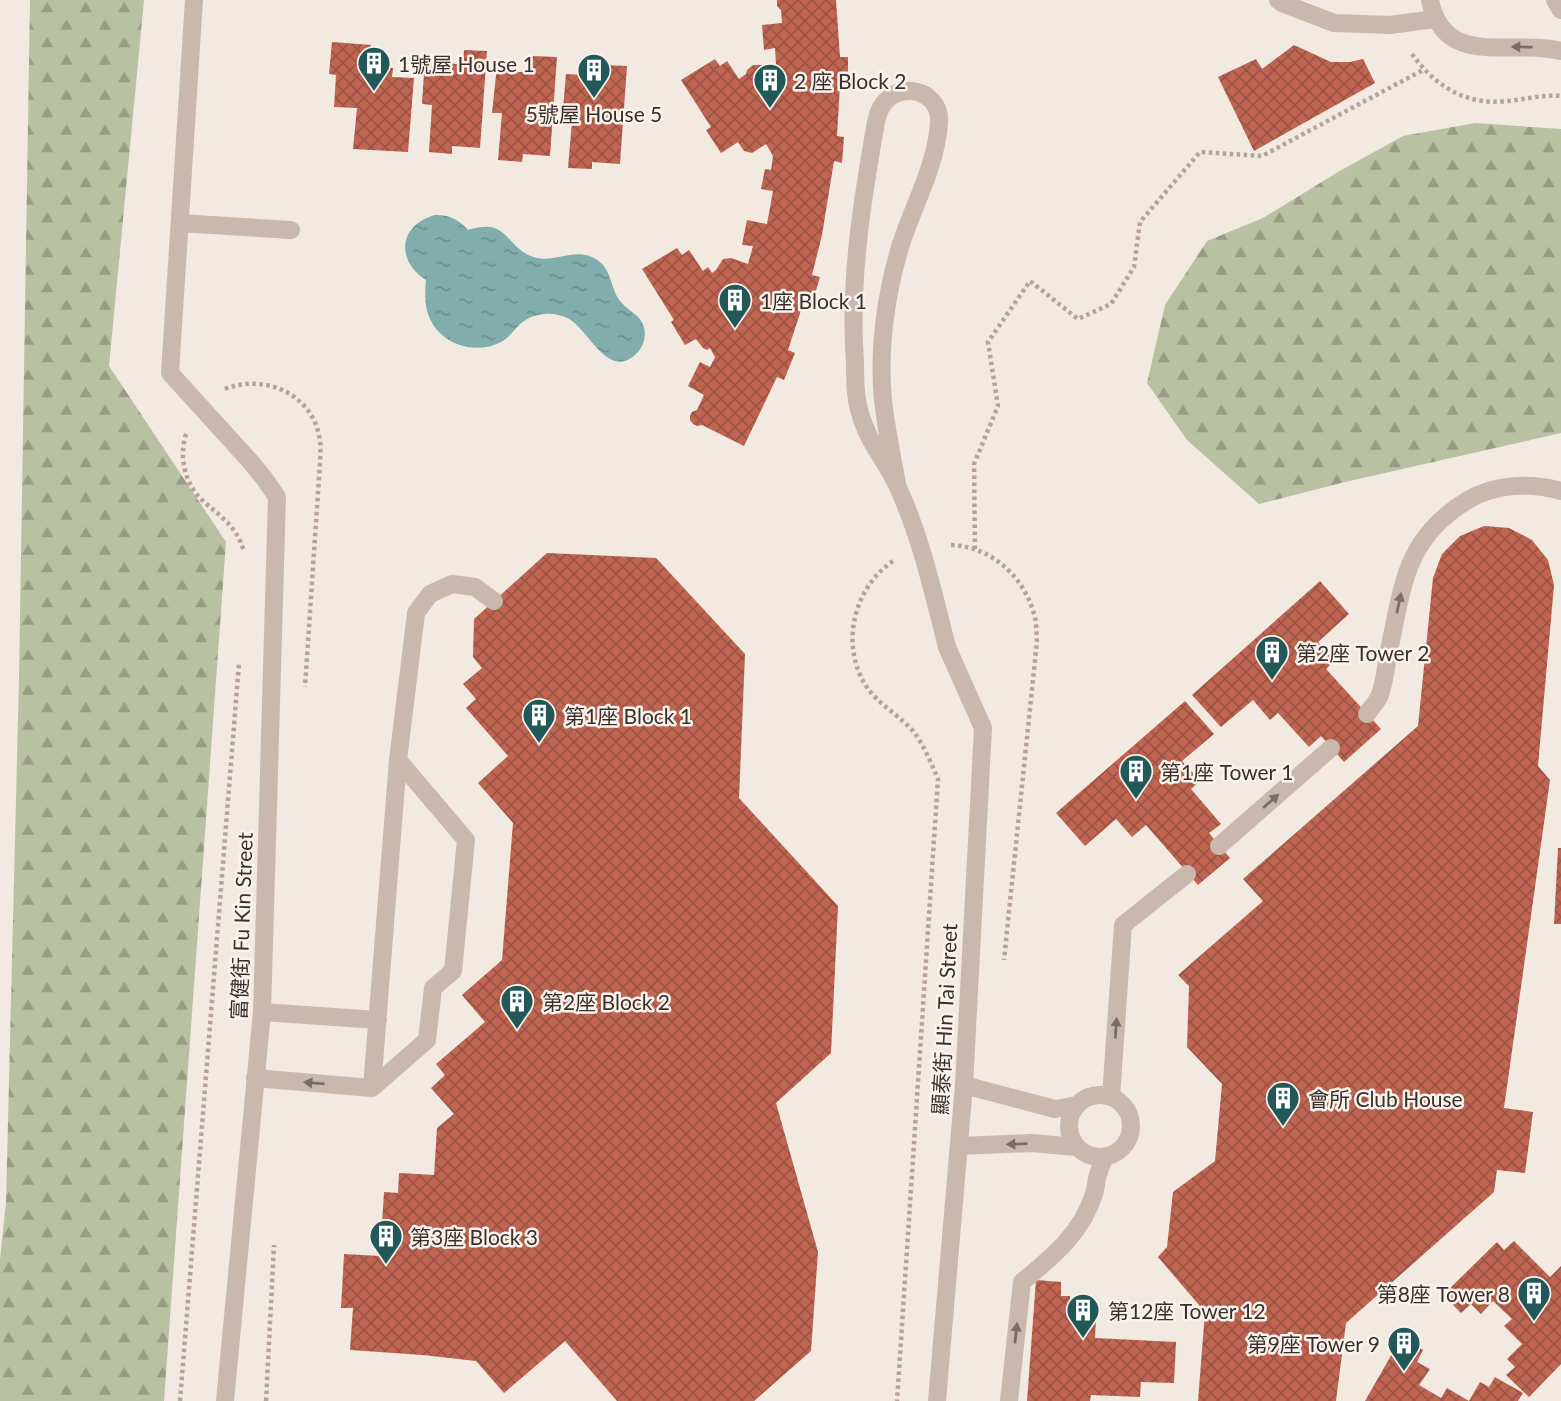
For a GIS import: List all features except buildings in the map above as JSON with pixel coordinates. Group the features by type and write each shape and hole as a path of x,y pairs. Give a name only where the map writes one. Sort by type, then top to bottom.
{"street":[{"name":"富健街 Fu Kin Street","path":"194,0 170,373 249,460 277,497 262,1012 225,1401"},
{"path":"1278,0 1334,23 1390,25 1435,19"},
{"path":"1430,0 1435,19 1444,30 1454,39 1468,45 1549,48 1561,51"},
{"path":"1555,0 1561,10"},
{"path":"899,91 913,91 926,96 935,106 940,120 929,170 901,244 889,295 883,348 883,400 897,484 869,438 857,400 853,309 862,209 878,110 887,99 899,91"},
{"path":"180,223 290,230"},
{"name":"顯泰街 Hin Tai Street","path":"897,484 921,547 947,647 983,728 964,1085 937,1401"},
{"path":"1367,714 1380,695 1407,569 1433,526 1453,509 1474,497 1499,488 1524,485 1561,491"},
{"path":"372,1088 398,760 416,613 430,594 452,584 475,587 494,601"},
{"path":"1219,846 1331,748"},
{"path":"255,1078 372,1088 427,1040 433,988 453,971 466,840 398,760"},
{"path":"1111,1097 1123,925 1187,874"},
{"path":"262,1012 378,1020"},
{"path":"964,1085 1055,1110 1077,1105"},
{"path":"1102,1094 1120,1102 1131,1119 1129,1140 1114,1154 1104,1157 1084,1153 1076,1147 1072,1139 1069,1122 1077,1105 1093,1095 1102,1094"},
{"path":"959,1146 1032,1143 1076,1147"},
{"path":"1009,1401 1022,1282 1060,1250 1074,1232 1095,1193 1104,1157"}],"path":[{"path":"975,549 974,464 998,406 988,342 1030,281 1078,319 1111,304 1134,267 1140,222 1200,152 1262,156 1423,70"}],"green space":[{"path":"30,0 144,0 109,366 226,542 164,1401 0,1401 0,1260 6,1202 19,679"},
{"path":"1475,123 1561,129 1561,433 1259,504 1187,440 1147,383 1165,305 1207,241 1263,218 1403,136"}],"water":[{"path":"435,215 453,218 468,230 492,227 526,254 537,258 580,254 594,258 604,266 620,301 641,320 644,340 640,350 625,361 615,361 606,357 573,322 559,315 548,314 525,320 501,342 486,347 462,346 447,339 429,316 426,280 409,263 405,244 414,227"}],"place":[{"name":"1號屋 House 1","path":"374,93"},
{"name":"5號屋 House 5","path":"594,100"},
{"name":"2 座 Block 2","path":"770,110"},
{"name":"1座 Block 1","path":"735,330"},
{"name":"第2座 Tower 2","path":"1272,682"},
{"name":"第1座 Block 1","path":"539,745"},
{"name":"第1座 Tower 1","path":"1136,801"},
{"name":"第2座 Block 2","path":"517,1031"},
{"name":"會所 Club House","path":"1283,1128"},
{"name":"第3座 Block 3","path":"386,1266"},
{"name":"第8座 Tower 8","path":"1534,1323"},
{"name":"第12座 Tower 12","path":"1083,1340"},
{"name":"第9座 Tower 9","path":"1404,1373"}]}
